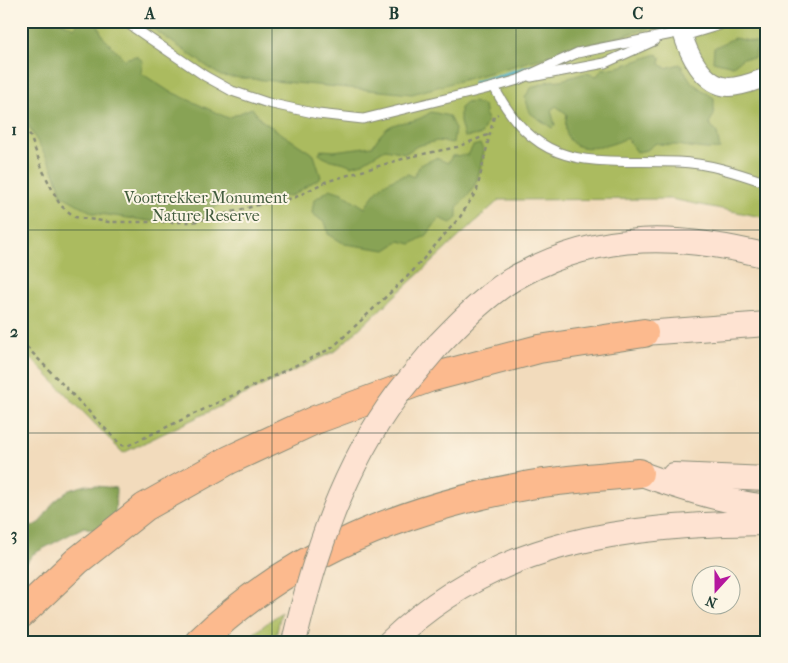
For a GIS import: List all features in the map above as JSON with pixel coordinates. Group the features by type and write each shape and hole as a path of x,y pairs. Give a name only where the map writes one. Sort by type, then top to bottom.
{"main road":[{"path":"294,642 307,585 344,485 396,396 438,345 469,313 520,274 573,251 628,240 675,239 729,246 767,256"},
{"path":"21,614 77,561 145,507 229,460 306,424 429,378 538,349 644,333 767,324"},
{"path":"199,642 219,623 285,574 347,539 413,513 530,485 639,474 767,479"},
{"path":"639,474 723,499 767,507"},
{"path":"390,642 413,620 438,602 510,562 566,544 617,532 678,526 767,523"}],"street":[{"path":"718,21 682,32 686,46 702,73 718,85 734,87 767,77"}],"lane":[{"path":"124,21 204,76 232,91 268,104 318,114 363,119 518,80 605,63 664,36"},
{"path":"518,80 577,53 603,46 682,32"},
{"path":"494,87 506,110 538,143 558,153 579,159 606,162 678,162 707,165 767,183"}],"path":[{"path":"21,342 121,445 128,446 332,348 411,274 460,217 477,190 494,116 506,110"},
{"path":"21,112 43,171 60,205 75,217 109,222 192,222 214,217 265,203 294,198 325,182 409,157 456,147 490,134"}],"green space":[{"name":"Voortrekker Monument Nature Reserve","path":"21,21 767,21 767,218 671,199 499,200 335,351 123,453 21,348"},
{"path":"21,21 60,21 74,28 80,21 96,21 103,37 124,59 136,56 143,61 141,73 167,90 228,118 252,108 261,120 314,155 321,177 293,195 244,202 226,199 203,217 150,221 93,213 61,195 54,171 25,115 21,103 19,85"},
{"path":"142,21 676,21 412,94 221,76"},
{"path":"734,38 759,43 754,58 743,58 733,66 713,61 714,48"},
{"path":"657,54 661,58 660,64 666,68 680,64 692,83 714,98 714,115 709,123 717,133 720,149 702,149 656,143 647,150 637,152 627,138 606,146 584,147 575,145 569,138 566,128 567,114 556,106 551,110 555,125 552,128 530,113 525,97 531,88 549,81 561,80 586,73 597,76 602,69 619,67"},
{"path":"473,102 484,106 487,121 481,135 464,137 460,122 460,108 466,103"},
{"path":"431,112 449,116 455,129 453,143 437,141 417,146 406,153 385,149 362,163 351,166 343,162 327,159 319,154 321,150 334,151 373,146 380,135 393,125 414,120"},
{"path":"480,144 484,151 476,182 469,194 457,207 457,218 451,223 439,218 427,235 411,244 400,241 386,250 345,244 328,234 326,224 312,213 314,200 330,189 342,193 365,208 378,190 387,182 408,174 414,177 420,165 436,158 448,163 452,156 468,155 473,146"},
{"path":"86,485 116,488 115,519 105,534 84,527 33,554 27,562 21,564 21,533 40,522 54,502 69,490"},
{"path":"281,612 275,642 244,642 248,638"}],"waterway":[{"path":"475,83 532,67"}]}
